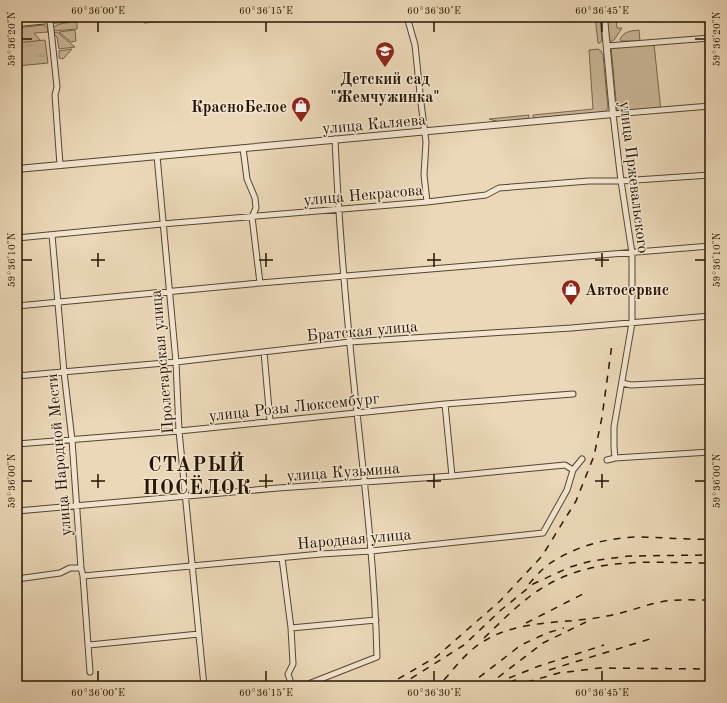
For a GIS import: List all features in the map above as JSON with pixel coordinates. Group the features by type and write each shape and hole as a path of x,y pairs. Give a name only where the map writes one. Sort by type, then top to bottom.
{"street":[{"path":"17,23 83,17"},
{"path":"407,17 415,45 426,142 424,175 427,202"},
{"name":"улица Пржевальского","path":"604,17 613,114 632,253 632,323 614,427 615,458"},
{"path":"50,20 58,87 55,95 60,165"},
{"path":"607,46 710,38"},
{"name":"улица Каляева","path":"17,169 710,106"},
{"path":"303,686 376,657 376,620 371,551 344,277 334,139"},
{"path":"243,148 247,179 255,198 256,208 252,217 260,283"},
{"name":"Пролетарская улица","path":"157,156 168,293 176,362 179,431 204,686"},
{"name":"улица Некрасова","path":"17,238 162,224 427,202 486,195 500,188 710,174"},
{"name":"улица Народной Мести","path":"52,235 64,372 72,440 80,568 83,576 90,672"},
{"path":"17,306 168,293 260,283 710,246"},
{"name":"Братская улица","path":"17,376 176,362 350,342 571,328 710,316"},
{"path":"264,352 270,421"},
{"path":"622,383 632,385 710,381"},
{"name":"улица Розы Люксембург","path":"17,444 179,431 445,404 573,394"},
{"path":"445,404 452,476"},
{"path":"607,460 615,458 710,452"},
{"name":"Народная улица","path":"83,576 371,551 543,532 567,490 574,470 582,459"},
{"name":"улица Кузьмина","path":"17,511 452,476 565,465 574,470"},
{"path":"282,558 291,628 293,664 288,674 292,686"},
{"path":"17,579 60,574 70,568 80,568"},
{"path":"291,628 376,620"},
{"path":"89,645 199,634"}],"green space":[{"path":"147,17 175,17 177,20 144,23"},
{"path":"595,17 600,17 602,40 600,43 598,43"},
{"path":"607,17 616,17 617,28 622,28 614,40 610,42 609,42"},
{"path":"77,22 77,29 51,31 59,24"},
{"path":"43,25 47,27 48,32 34,33 41,41 17,43 17,28"},
{"path":"75,30 76,41 71,42 59,32"},
{"path":"639,30 640,41 621,41 620,39 626,33"},
{"path":"57,32 75,47 59,49 57,37 53,33"},
{"path":"45,40 48,63 17,66 17,43"},
{"path":"654,44 661,111 617,111 611,47"},
{"path":"72,49 63,59 59,58 59,51"},
{"path":"598,49 603,55 608,108 605,112 533,117 533,115 593,109 589,50"},
{"path":"529,115 528,119 500,122 489,119"}],"railway":[{"path":"386,686 436,657 500,601 542,556 576,501 594,456 602,417 612,344"},
{"path":"529,584 549,564 579,548 590,544 613,539 636,537 710,539"},
{"path":"399,686 464,645 501,610 533,584 570,567 591,561 629,556 710,555"},
{"path":"484,638 511,612 539,590 559,579 580,571 622,563 710,563"},
{"path":"526,623 583,594"},
{"path":"444,680 474,648 499,633 529,625 607,616 666,601 706,600"},
{"path":"487,686 543,643 586,622"},
{"path":"468,686 521,645 547,633 564,628"},
{"path":"549,670 653,638"},
{"path":"509,678 539,666 604,645"},
{"path":"513,686 559,673 600,668 710,669"},
{"path":"496,686 519,679"}],"place":[{"name":"Детский сад \"Жемчужинка\"","path":"385,68"},
{"name":"КрасноБелое","path":"301,123"},
{"name":"Автосервис","path":"571,306"}],"district":[{"name":"СТАРЫЙ ПОСЁЛОК","path":"197,476"}]}
